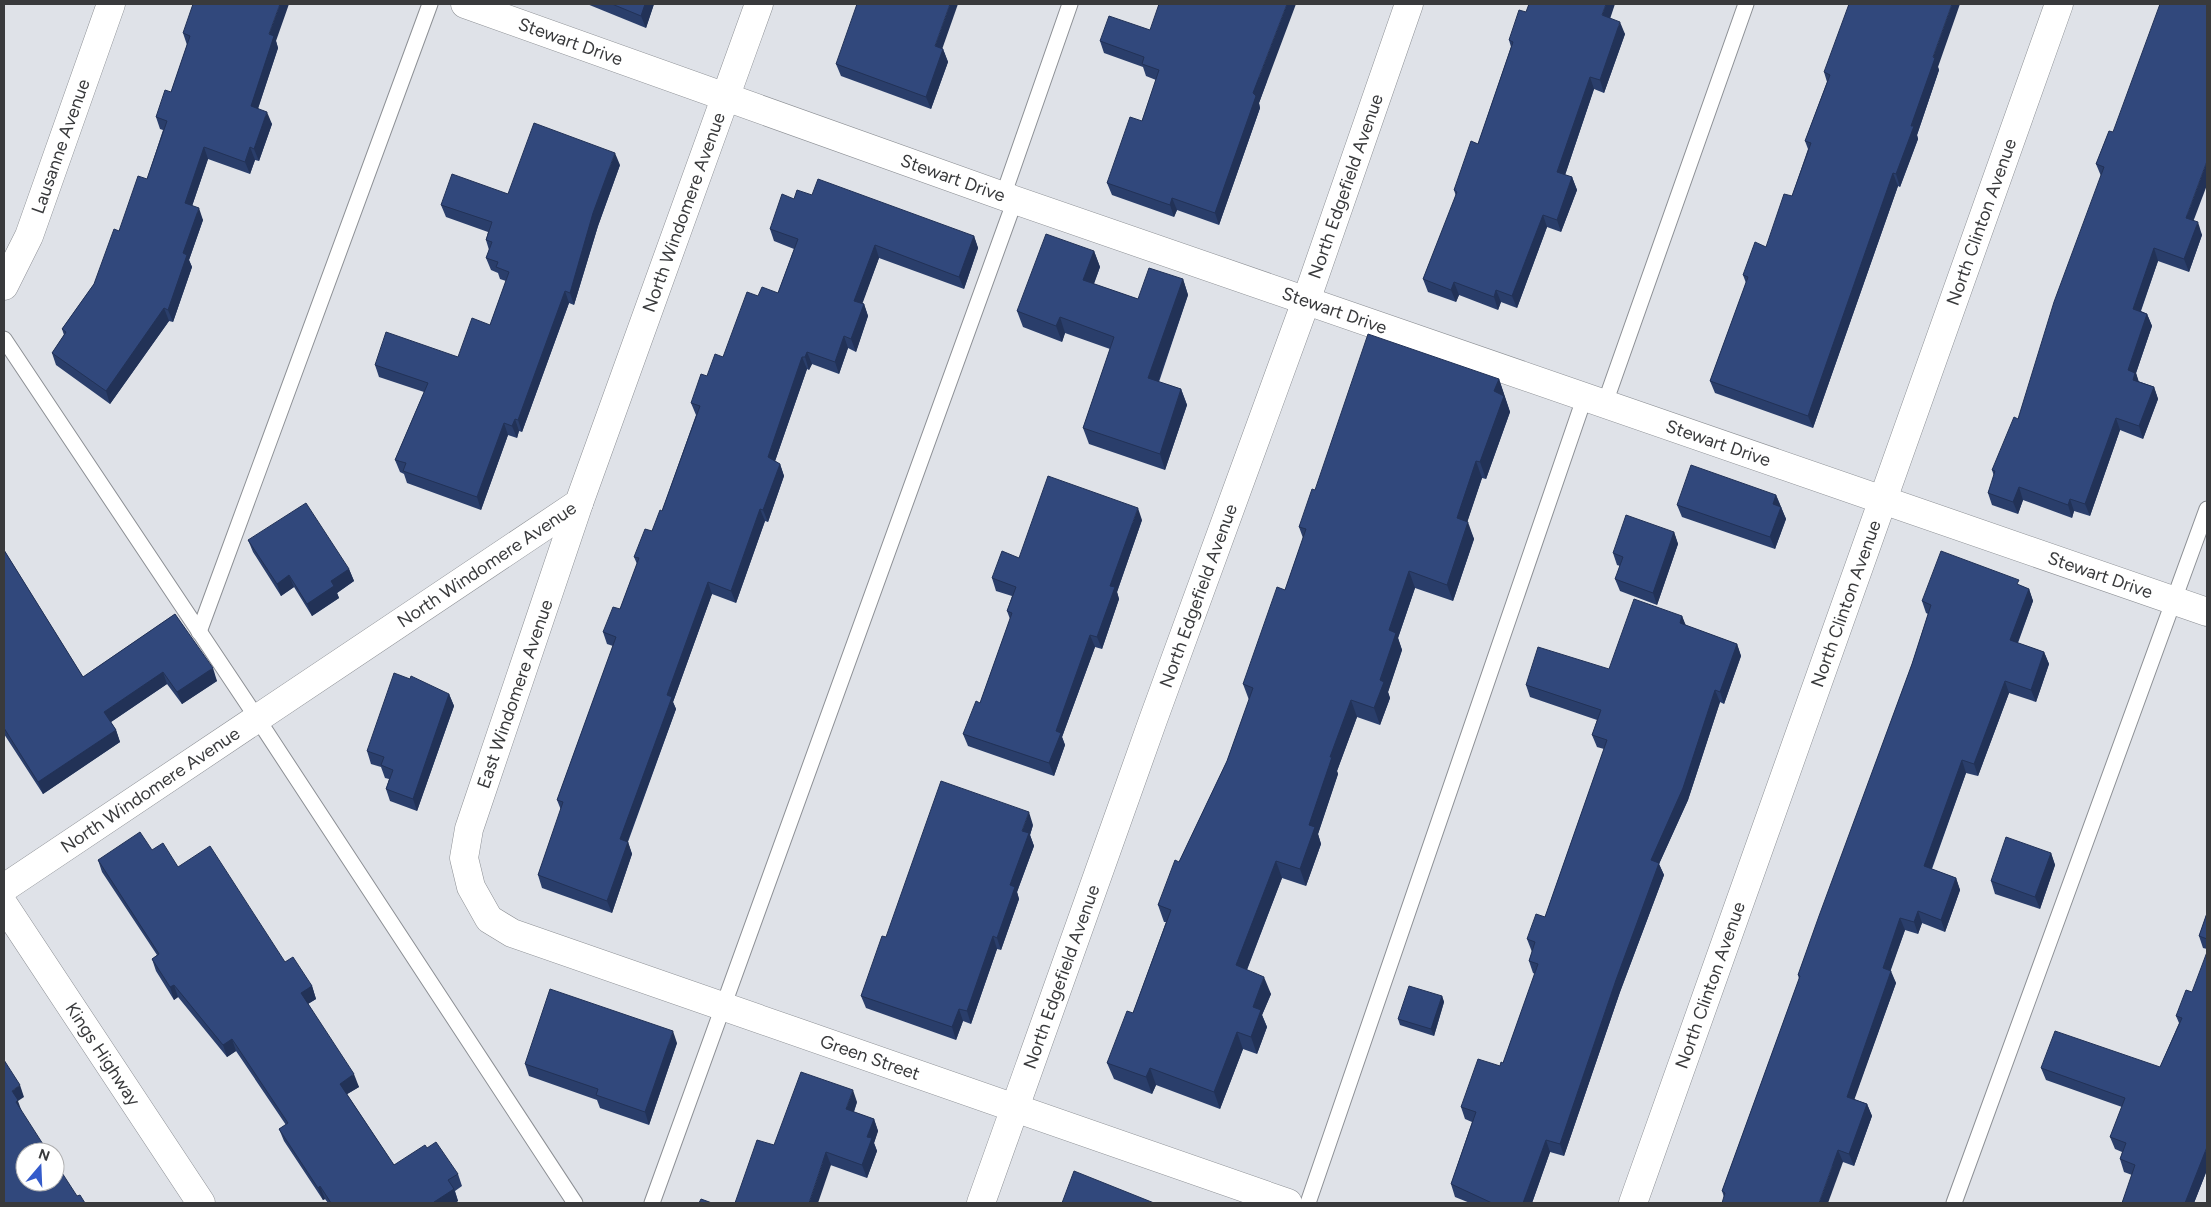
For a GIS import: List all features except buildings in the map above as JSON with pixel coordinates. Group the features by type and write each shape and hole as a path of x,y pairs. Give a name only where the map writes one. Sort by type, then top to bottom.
{"street":[{"name":"Lausanne Avenue","path":"4,286 29,236 111,4"},
{"name":"Stewart Drive","path":"465,4 1009,198 1595,399 1884,502 2207,612"},
{"name":"North Windomere Avenue","path":"4,888 579,503 759,4"},
{"name":"North Edgefield Avenue","path":"980,1198 1015,1107 1306,300 1409,4"},
{"name":"North Clinton Avenue","path":"1633,1203 1884,502 2059,4"},
{"name":"East Windomere Avenue","path":"471,887 464,858 469,829 579,503"},
{"name":"Green Street","path":"471,887 489,918 512,933 1288,1203"},
{"name":"Kings Highway","path":"4,905 201,1203"}],"lane":[{"path":"199,632 430,4"},
{"path":"652,1203 724,1007 1009,198 1070,4"},
{"path":"1308,1203 1595,399 1746,4"},
{"path":"4,339 257,718 575,1203"},
{"path":"1954,1203 2207,509"}]}
